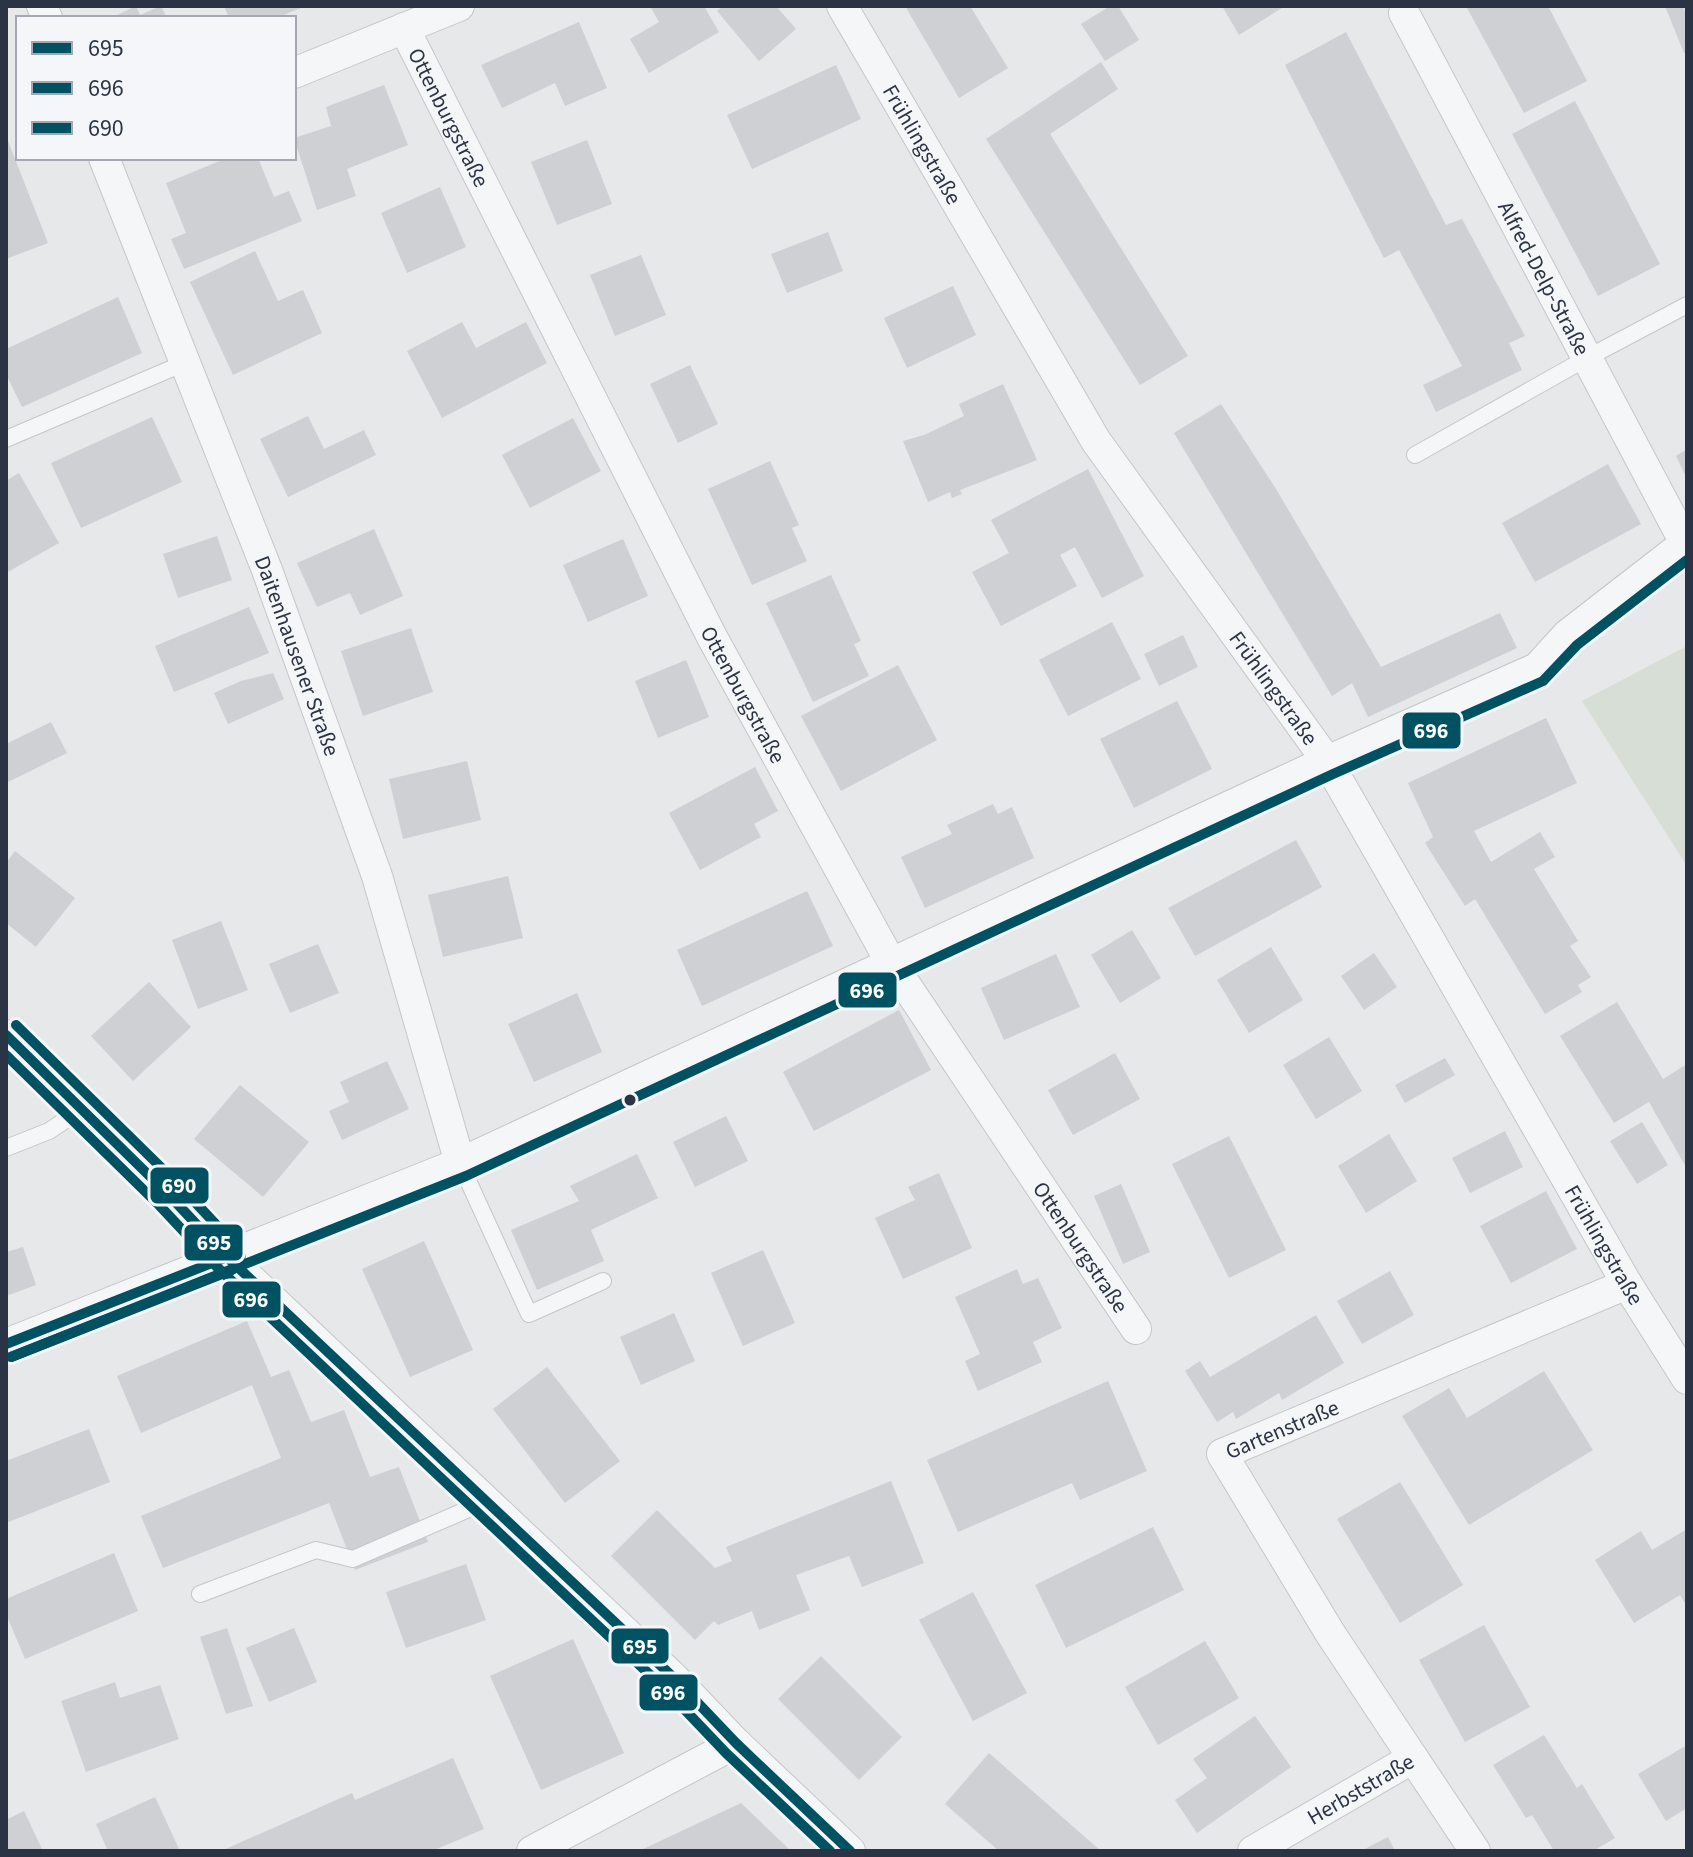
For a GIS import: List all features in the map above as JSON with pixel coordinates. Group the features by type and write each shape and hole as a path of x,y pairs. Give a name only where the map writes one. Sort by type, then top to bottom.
{"street":[{"path":"296,72 459,6"},
{"name":"Frühlingstraße","path":"842,6 1096,441 1327,761 1627,1284 1687,1379"},
{"name":"Alfred-Delp-Straße","path":"1404,13 1686,542"},
{"name":"Ottenburgstraße","path":"404,28 712,637 891,963 1136,1329"},
{"name":"Daitenhausener Straße","path":"105,160 267,570 377,876 460,1163"},
{"path":"6,1344 460,1163 1327,761 1537,668 1567,635 1686,542"},
{"path":"6,1035 169,1195 227,1257 675,1679 736,1743 850,1851"},
{"name":"Gartenstraße","path":"1413,1758 1330,1633 1222,1454 1627,1284"},
{"path":"536,1850 736,1743"},
{"name":"Herbststraße","path":"1253,1851 1413,1758 1475,1851"}],"lane":[{"path":"1415,455 1687,305"},
{"path":"6,439 187,362"},
{"path":"6,1148 49,1131 82,1109"},
{"path":"460,1163 529,1314 603,1281"},
{"path":"200,1594 316,1550 353,1559 487,1501"}],"shaded area":[{"path":"1687,646 1687,866 1582,701"}],"building":[{"path":"136,6 140,15 161,6 166,16 118,16"},
{"path":"224,6 306,6 281,16 228,16"},
{"path":"650,6 704,6 719,32 649,73 630,39 659,22"},
{"path":"723,6 776,6 796,29 759,61 717,11"},
{"path":"905,6 970,6 1008,68 959,98"},
{"path":"1110,6 1118,6 1139,40 1105,61 1081,24"},
{"path":"1222,6 1285,6 1239,35"},
{"path":"1466,6 1548,6 1587,81 1524,113"},
{"path":"1665,6 1683,6 1687,16 1687,52 1684,53"},
{"path":"579,22 607,88 565,106 555,83 502,108 481,65"},
{"path":"1346,32 1446,225 1462,219 1525,336 1509,343 1522,370 1436,412 1423,385 1462,366 1399,250 1384,258 1285,65"},
{"path":"1101,62 1118,89 1050,134 1188,356 1140,385 986,139"},
{"path":"836,65 861,119 752,169 727,115"},
{"path":"384,85 408,145 347,169 356,196 317,210 296,137 331,126 326,107"},
{"path":"1575,101 1660,264 1598,296 1512,134"},
{"path":"6,136 48,243 6,259"},
{"path":"587,140 612,204 557,225 531,162"},
{"path":"222,160 259,160 274,197 289,191 302,221 184,269 171,239 186,233 166,183"},
{"path":"440,187 466,247 407,273 381,213"},
{"path":"828,232 843,271 787,293 771,254"},
{"path":"255,251 278,301 303,290 322,333 233,375 190,282"},
{"path":"641,255 666,315 615,336 590,275"},
{"path":"953,286 976,335 907,368 884,318"},
{"path":"118,297 142,353 22,407 6,374 6,349"},
{"path":"462,322 476,348 526,322 547,363 442,418 407,351"},
{"path":"690,365 718,424 678,443 650,384"},
{"path":"1003,384 1037,460 960,490 962,494 952,498 950,492 928,502 903,441 924,435 964,416 959,404"},
{"path":"1221,404 1276,489 1381,667 1500,613 1517,648 1368,717 1352,683 1332,696 1174,433"},
{"path":"308,416 324,449 364,430 376,455 288,497 260,439"},
{"path":"152,417 182,482 81,528 51,463"},
{"path":"573,418 601,471 530,508 502,455"},
{"path":"1687,449 1687,479 1676,456"},
{"path":"770,461 799,525 792,528 807,561 752,585 708,489"},
{"path":"1608,464 1641,524 1535,582 1502,523"},
{"path":"1088,469 1144,576 1102,598 1075,547 1060,555 1077,586 1001,626 972,572 1009,553 991,520"},
{"path":"19,473 59,543 6,573 6,481"},
{"path":"374,529 403,596 360,615 350,593 317,607 297,563"},
{"path":"217,536 232,580 178,598 163,554"},
{"path":"623,539 648,596 588,622 563,565"},
{"path":"831,575 861,641 854,644 869,676 813,702 766,603"},
{"path":"249,607 269,653 174,692 155,646"},
{"path":"1112,622 1141,679 1068,716 1039,660"},
{"path":"411,628 433,692 363,716 341,651"},
{"path":"1183,635 1198,667 1159,686 1144,654"},
{"path":"686,660 709,717 658,738 635,681"},
{"path":"898,665 937,740 841,791 801,716"},
{"path":"273,673 284,699 228,724 214,693 241,681"},
{"path":"1177,701 1212,769 1134,808 1100,739"},
{"path":"1546,718 1577,783 1474,831 1491,862 1540,832 1555,857 1534,869 1578,941 1570,946 1591,977 1578,985 1582,992 1545,1014 1475,899 1465,906 1425,843 1433,837 1408,783"},
{"path":"51,722 67,753 6,783 6,744"},
{"path":"467,761 481,820 403,839 389,779"},
{"path":"755,767 778,811 754,824 761,837 700,870 669,813"},
{"path":"993,804 998,814 1012,807 1034,858 925,908 901,857 952,834 947,825"},
{"path":"1296,840 1322,887 1195,956 1168,908"},
{"path":"15,851 75,898 36,947 6,923 6,863"},
{"path":"508,876 523,938 443,957 428,895"},
{"path":"807,891 833,946 702,1006 677,950"},
{"path":"221,921 248,990 198,1009 172,940"},
{"path":"1132,930 1161,978 1120,1003 1091,955"},
{"path":"318,944 339,993 290,1013 269,964"},
{"path":"1271,947 1303,1000 1249,1033 1217,980"},
{"path":"1374,953 1397,987 1364,1010 1341,976"},
{"path":"1056,954 1080,1007 1004,1040 981,988"},
{"path":"149,982 191,1027 133,1081 91,1036"},
{"path":"577,993 602,1052 534,1082 508,1024"},
{"path":"1617,1002 1663,1079 1687,1064 1687,1169 1649,1102 1614,1123 1560,1036"},
{"path":"899,1010 931,1070 814,1131 783,1072"},
{"path":"1329,1037 1362,1091 1316,1119 1283,1065"},
{"path":"1115,1053 1140,1099 1073,1135 1048,1090"},
{"path":"1445,1058 1455,1075 1405,1103 1395,1085"},
{"path":"387,1061 409,1109 342,1140 329,1111 349,1102 340,1082"},
{"path":"240,1085 309,1142 263,1197 194,1139"},
{"path":"726,1116 748,1161 695,1187 673,1142"},
{"path":"1642,1122 1668,1165 1637,1184 1610,1141"},
{"path":"1505,1131 1523,1167 1470,1193 1452,1158"},
{"path":"1389,1134 1417,1181 1366,1213 1338,1166"},
{"path":"1229,1136 1286,1250 1229,1278 1172,1164"},
{"path":"637,1154 658,1198 591,1230 604,1261 537,1290 511,1230 579,1201 570,1186"},
{"path":"939,1173 972,1248 903,1279 875,1218 915,1200 908,1187"},
{"path":"1121,1184 1150,1252 1123,1264 1094,1196"},
{"path":"1546,1191 1577,1249 1511,1283 1480,1226"},
{"path":"424,1241 473,1350 410,1377 362,1269"},
{"path":"23,1247 36,1285 6,1296 6,1252"},
{"path":"763,1250 795,1323 743,1346 711,1273"},
{"path":"1017,1269 1023,1284 1038,1278 1062,1328 1033,1342 1042,1362 978,1391 965,1361 980,1354 955,1297"},
{"path":"1390,1271 1414,1315 1362,1344 1337,1301"},
{"path":"674,1313 695,1361 641,1385 620,1337"},
{"path":"1316,1315 1344,1363 1282,1400 1279,1393 1236,1419 1233,1412 1217,1422 1185,1371 1200,1361 1210,1377"},
{"path":"247,1321 271,1377 289,1370 311,1422 344,1410 370,1477 399,1467 428,1542 355,1570 329,1503 163,1568 141,1516 281,1458 252,1385 141,1433 117,1376"},
{"path":"547,1367 620,1461 565,1503 493,1409"},
{"path":"1544,1371 1593,1450 1469,1525 1402,1416 1449,1388 1467,1418"},
{"path":"1108,1381 1147,1471 1080,1500 1072,1483 958,1532 927,1460"},
{"path":"89,1429 110,1482 6,1523 6,1461"},
{"path":"891,1481 924,1563 862,1587 849,1556 796,1575 810,1610 759,1630 752,1611 718,1625 714,1621 695,1640 611,1556 657,1510 715,1568 732,1561 726,1547"},
{"path":"1400,1482 1463,1585 1400,1623 1337,1519"},
{"path":"1153,1527 1184,1590 1066,1648 1035,1585"},
{"path":"1687,1529 1687,1607 1680,1595 1634,1623 1595,1560 1641,1531 1652,1550"},
{"path":"114,1553 138,1611 25,1659 6,1614 6,1599"},
{"path":"466,1564 486,1620 406,1648 386,1592"},
{"path":"973,1592 1027,1693 973,1721 919,1620"},
{"path":"1484,1625 1530,1707 1465,1742 1419,1660"},
{"path":"227,1628 253,1706 226,1714 200,1637"},
{"path":"294,1628 317,1682 269,1702 246,1648"},
{"path":"573,1639 624,1753 541,1790 490,1676"},
{"path":"1205,1641 1239,1698 1158,1745 1125,1687"},
{"path":"821,1656 902,1737 859,1780 778,1699"},
{"path":"115,1682 120,1698 160,1685 179,1739 86,1772 61,1701"},
{"path":"1255,1716 1291,1767 1197,1833 1175,1800 1207,1778 1193,1759"},
{"path":"1544,1735 1577,1788 1582,1784 1615,1838 1593,1851 1554,1851 1532,1815 1526,1818 1493,1765"},
{"path":"1687,1745 1687,1808 1666,1821 1638,1774"},
{"path":"989,1753 1101,1851 999,1851 945,1804"},
{"path":"453,1758 484,1829 432,1851 221,1851 352,1793 355,1800"},
{"path":"155,1797 180,1851 108,1851 96,1824"},
{"path":"741,1803 791,1851 639,1851"},
{"path":"24,1811 42,1849 6,1851 6,1820"},
{"path":"1388,1837 1395,1851 1361,1851"}],"transit line":[{"name":"696","path":"11,1357 466,1176 1333,774 1543,681 1577,645 1687,560"},
{"name":"690","path":"11,1357 232,1270 240,1257 237,1247 179,1185 16,1025"},
{"name":"695","path":"6,1035 169,1195 227,1257 675,1679 736,1743 850,1851"},
{"name":"696","path":"6,1055 159,1205 217,1267 665,1689 726,1753 830,1851"},
{"name":"695","path":"6,1344 227,1257"}]}
